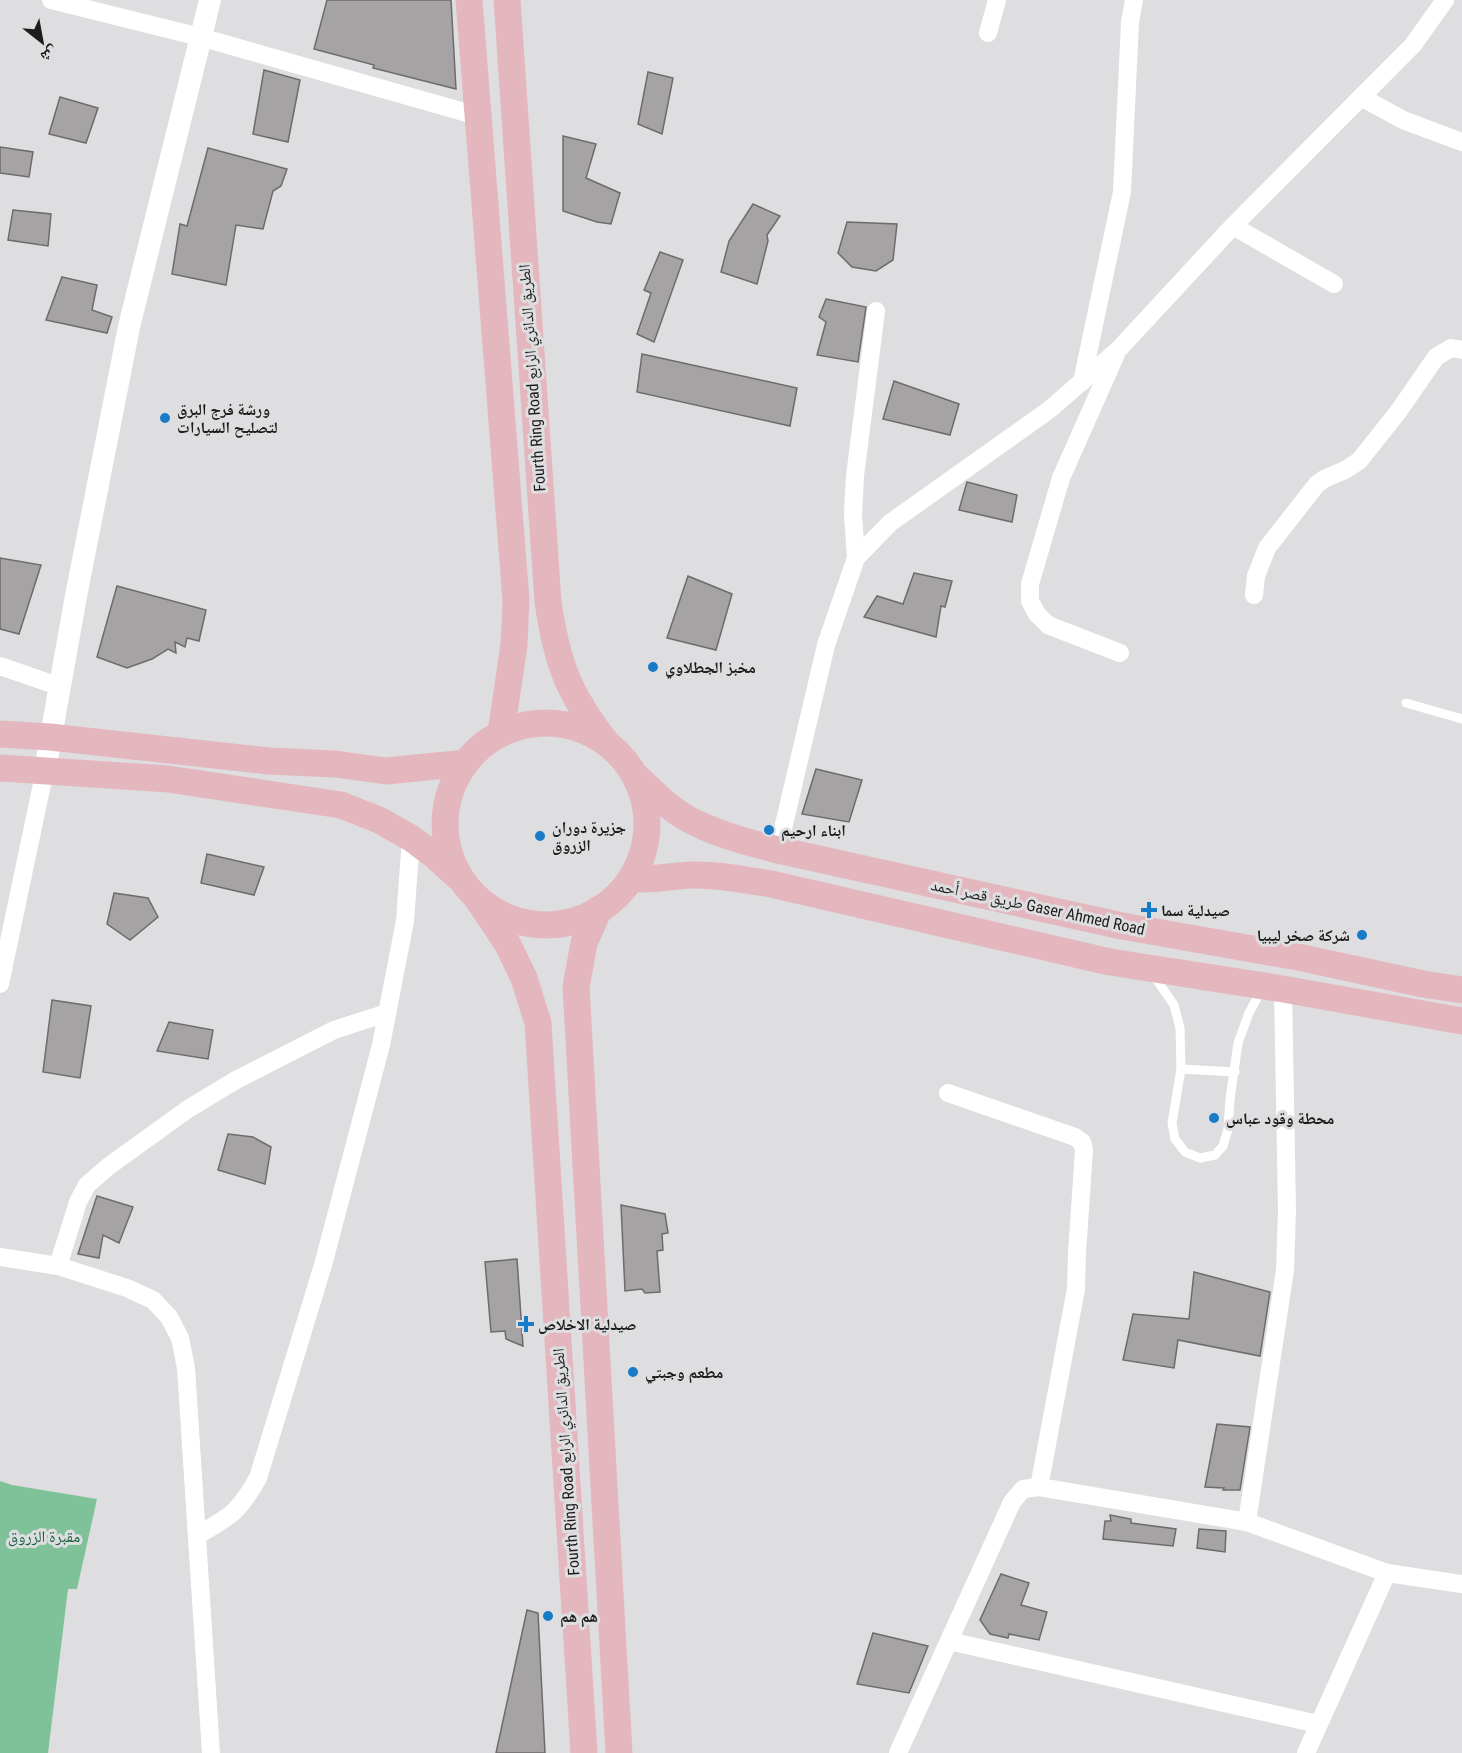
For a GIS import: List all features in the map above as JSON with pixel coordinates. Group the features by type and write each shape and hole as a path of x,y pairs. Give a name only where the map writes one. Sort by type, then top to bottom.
{"main road":[{"path":"469,0 516,600 514,645 501,734"},
{"name":"Fourth Ring Road الطريق الدائري الرابع","path":"507,0 548,602 554,642 567,682 585,715 606,742"},
{"path":"0,768 168,779 341,805 379,820 411,838 435,856 470,890 494,911 514,920 536,925 558,924 579,919 599,909 617,896 631,879 641,860 646,838 647,816 643,795 635,774 622,757 606,742 581,729 555,723 536,723 501,734 482,747 465,763 450,791 445,822 449,853 470,890"},
{"path":"0,734 50,737 269,761 335,764 386,771 465,763"},
{"name":"طريق قصر أحمد Gaser Ahmed Road","path":"635,774 664,802 696,823 735,839 1122,926 1298,957 1462,990"},
{"path":"631,879 651,880 692,875 731,877 771,884 1148,970 1273,988 1462,1021"},
{"name":"Fourth Ring Road الطريق الدائري الرابع","path":"470,890 507,943 524,978 537,1023 584,1753"},
{"name":"Fourth Ring Road الطريق الدائري الرابع","path":"599,909 584,943 576,987 619,1753"}],"street":[{"path":"51,0 200,37 478,116"},
{"path":"0,984 45,770 76,596 129,327 210,0"},
{"path":"988,33 997,0"},
{"path":"1082,382 1122,192 1130,22 1134,0"},
{"path":"856,558 890,523 1049,410 1118,350 1233,226 1413,45 1444,0"},
{"path":"1361,97 1403,120 1462,142"},
{"path":"1233,226 1334,284"},
{"path":"778,850 826,645 856,558 853,514 855,476 876,311"},
{"path":"1254,594 1256,576 1267,548 1317,484 1359,461 1398,412 1436,357 1451,348 1462,350"},
{"path":"1118,350 1060,478 1030,584 1030,602 1037,614 1048,625 1120,653"},
{"path":"0,666 61,687"},
{"path":"198,1535 230,1516 240,1507 258,1478 323,1265 381,1045 405,921 411,838"},
{"path":"1247,1522 1285,1270 1287,1210 1273,988"},
{"path":"58,1266 78,1202 87,1185 108,1166 188,1109 236,1080 334,1030 387,1013"},
{"path":"948,1093 1075,1137 1082,1142 1084,1150 1076,1289 1039,1487"},
{"path":"0,1257 58,1266 127,1288 153,1300 170,1317 180,1338 186,1368 211,1753"},
{"path":"898,1753 1012,1502 1023,1489 1039,1487 1247,1522 1387,1573 1462,1584"},
{"path":"1306,1753 1387,1573"},
{"path":"949,1641 1318,1724"}],"lane":[{"path":"1406,703 1462,719"},
{"path":"1148,970 1173,1005 1180,1028 1181,1069 1172,1123 1173,1131 1185,1152 1200,1158 1215,1155 1223,1146 1228,1130 1238,1043 1250,1012 1273,988"},
{"path":"1181,1069 1235,1072"}],"green space":[{"name":"مقبرة الزروق","path":"0,1481 97,1499 77,1589 68,1589 48,1753 0,1753"}],"building":[{"path":"327,0 451,0 456,89 373,68 374,65 314,49"},
{"path":"264,70 300,80 288,142 253,134"},
{"path":"648,72 673,78 662,134 638,124"},
{"path":"60,97 98,108 86,143 49,134"},
{"path":"563,136 596,144 586,178 620,193 611,224 563,211"},
{"path":"0,147 33,152 29,177 0,173"},
{"path":"208,148 287,169 281,186 273,191 263,229 236,225 226,285 172,274 180,224 187,226"},
{"path":"753,204 780,216 767,235 768,241 757,284 721,272 729,241"},
{"path":"13,210 51,214 48,246 8,240"},
{"path":"847,222 897,224 893,260 876,271 852,267 838,253"},
{"path":"660,252 683,260 654,342 637,334 651,293 644,290"},
{"path":"62,277 97,285 92,310 112,317 107,333 46,320"},
{"path":"826,299 866,307 858,362 817,355 826,322 819,317"},
{"path":"642,354 797,388 790,426 637,392"},
{"path":"894,381 959,404 950,435 883,419"},
{"path":"967,482 1017,495 1012,522 959,510"},
{"path":"0,558 41,565 19,634 0,629"},
{"path":"914,573 952,581 945,607 941,606 936,637 864,617 877,596 903,604"},
{"path":"688,576 732,594 716,650 667,638"},
{"path":"117,586 206,610 199,641 187,638 185,647 175,642 176,653 168,649 152,659 127,668 97,657"},
{"path":"816,769 862,780 849,822 802,814"},
{"path":"207,854 264,867 254,895 201,883"},
{"path":"114,893 148,898 158,917 130,940 107,924"},
{"path":"52,1000 91,1006 80,1078 43,1072"},
{"path":"169,1022 213,1030 208,1059 157,1051"},
{"path":"228,1134 253,1137 271,1147 265,1184 218,1170"},
{"path":"97,1196 133,1207 119,1243 103,1235 99,1258 78,1254"},
{"path":"621,1205 665,1214 668,1233 662,1234 663,1250 657,1251 660,1292 645,1293 642,1289 625,1291"},
{"path":"517,1259 523,1346 506,1339 505,1331 491,1332 485,1262"},
{"path":"1194,1272 1270,1292 1260,1356 1178,1340 1174,1368 1123,1360 1133,1314 1189,1319"},
{"path":"1217,1424 1250,1427 1240,1490 1205,1487"},
{"path":"1110,1515 1131,1519 1131,1523 1176,1529 1173,1546 1103,1539 1105,1521 1111,1521"},
{"path":"1199,1529 1226,1531 1225,1552 1197,1548"},
{"path":"1001,1574 1029,1583 1021,1605 1047,1612 1039,1640 1009,1634 1008,1638 990,1634 980,1620"},
{"path":"527,1610 538,1613 545,1753 496,1753"},
{"path":"873,1633 928,1646 909,1693 857,1684"}],"place":[{"name":"ورشة فرج البرق لتصليح السيارات","path":"165,418"},
{"name":"مخبز الجطلاوي","path":"653,667"},
{"name":"ابناء ارحيم","path":"769,830"},
{"name":"جزيرة دوران الزروق","path":"540,836"},
{"name":"صيدلية سما","path":"1149,910"},
{"name":"شركة صخر ليبيا","path":"1362,935"},
{"name":"محطة وقود عباس","path":"1214,1118"},
{"name":"صيدلية الاخلاص","path":"526,1324"},
{"name":"مطعم وجبتي","path":"633,1372"},
{"name":"هم هم","path":"548,1616"}]}
